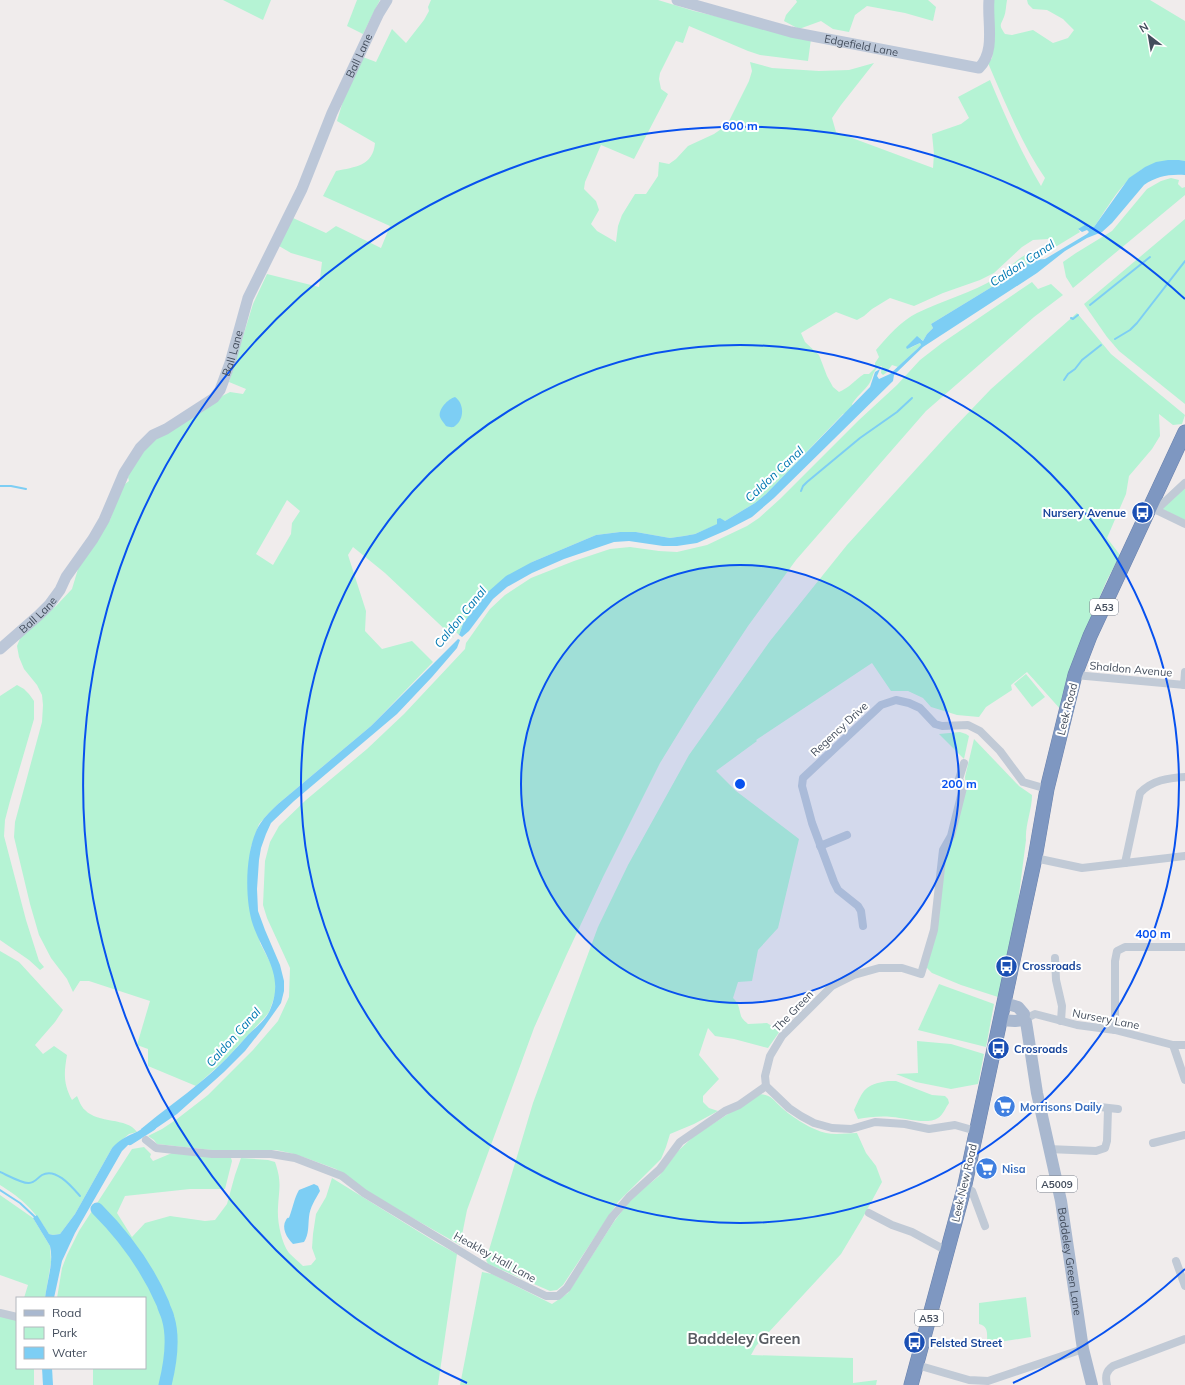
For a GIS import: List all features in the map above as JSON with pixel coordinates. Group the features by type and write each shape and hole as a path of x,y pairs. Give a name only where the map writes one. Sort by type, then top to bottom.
{"highway":[{"name":"Leek Road","path":"1004,1002 1035,858 1047,789 1076,675 1090,636 1154,508 1185,432"},
{"name":"Leek New Road","path":"912,1385 964,1188 1004,1002"}],"main road":[{"name":"Baddeley Green Lane","path":"1004,1002 1018,1007 1024,1014 1024,1021 1048,1149 1061,1201 1083,1349 1092,1385"},
{"path":"1000,1020 1024,1021"}],"street":[{"name":"Ball Lane","path":"0,649 39,615 49,605 60,590 66,577 93,539 104,520 124,473 140,448 153,435 166,429 214,398 220,390 230,363 248,298 302,189 332,114 379,13 387,0"},
{"name":"Edgefield Lane","path":"677,0 792,32 979,68 985,62 989,43 989,0"},
{"path":"1185,483 1154,508 1185,524"},
{"path":"1185,672 1185,685"},
{"name":"Shaldon Avenue","path":"1076,675 1185,685"},
{"name":"Regency Drive","path":"863,926 861,911 854,902 838,890 834,882 812,823 802,786 803,778 881,706 896,700 909,703 920,708 935,724 942,726 968,725 980,731 1000,751 1023,782 1047,789"},
{"name":"The Green","path":"766,1086 765,1076 770,1056 782,1036 832,986 854,975 879,968 902,968 920,974 934,930 943,850 950,836 961,798 963,788 958,779 964,763"},
{"path":"1125,863 1140,793 1145,788 1162,779 1185,776"},
{"path":"820,846 847,835"},
{"path":"1035,858 1082,868 1185,856"},
{"path":"1116,1030 1115,961 1117,951 1125,947 1185,947"},
{"path":"1055,958 1056,980 1062,1006 1061,1021"},
{"name":"Nursery Lane","path":"1024,1021 1035,1014 1077,1025 1116,1030 1173,1045 1185,1045"},
{"path":"1173,1045 1185,1080"},
{"path":"766,1086 789,1108 801,1116 814,1123 832,1128 851,1129 875,1122 905,1124 929,1129 955,1125 976,1131"},
{"name":"Heakley Hall Lane","path":"146,1140 156,1148 212,1154 271,1154 296,1158 342,1176 364,1193 486,1267 546,1296 558,1296 567,1288 612,1217 630,1197 660,1169 680,1142 725,1111 739,1104 766,1086"},
{"path":"1091,1106 1118,1109"},
{"path":"1048,1149 1096,1151 1105,1148 1107,1141 1108,1109"},
{"path":"1152,1143 1185,1135"},
{"path":"964,1188 972,1191 985,1226"},
{"path":"874,1213 892,1225 912,1232 947,1251"},
{"path":"1176,1261 1185,1286"},
{"path":"0,1313 16,1317"},
{"path":"1107,1385 1105,1376 1108,1370 1113,1366 1185,1339"},
{"path":"917,1365 969,1380 988,1381 1083,1349"}],"green space":[{"path":"223,0 271,0 263,20"},
{"path":"357,0 380,0 363,34 347,26"},
{"path":"431,0 658,0 694,11 811,39 808,61 760,55 689,26 683,43 676,41 660,73 659,79 661,89 668,94 634,159 601,145 585,182 584,189 596,201 599,210 591,224 597,231 616,242 618,226 622,215 635,194 646,194 658,176 659,162 669,164 688,146 714,134 727,125 749,81 752,71 750,62 772,68 819,71 849,70 874,63 832,118 836,132 933,168 934,154 932,134 961,124 969,118 958,97 990,80 1001,107 1041,186 1045,178 1021,137 988,63 992,58 993,51 994,0 1007,0 1005,15 1001,26 1005,34 1012,35 1033,30 1053,43 1068,38 1074,30 1063,19 1047,10 1033,9 1028,4 1027,0 1150,0 1185,21 1185,161 1167,161 1142,169 1132,176 1124,185 1094,227 1078,229 1080,232 1057,246 1052,246 1048,239 1033,240 1022,247 994,273 980,280 943,293 914,306 890,298 857,320 836,312 801,333 805,342 819,355 827,376 833,387 839,392 864,374 869,374 875,368 875,363 879,357 876,350 890,334 911,316 987,283 1001,275 1023,256 1034,252 1026,266 931,324 933,328 923,341 921,339 910,348 920,343 921,345 898,367 892,365 883,375 881,373 882,366 876,369 869,384 852,404 855,411 843,414 766,494 755,503 725,521 717,519 718,524 695,534 670,538 636,532 596,535 532,562 463,624 459,635 455,631 450,632 454,638 385,573 353,547 348,555 366,611 365,631 382,649 412,641 433,662 371,726 278,804 259,824 251,847 249,864 260,943 272,966 275,976 276,990 269,1012 265,1017 225,1060 196,1086 148,1066 148,1049 137,1045 150,1001 89,981 80,981 73,992 67,979 51,958 39,935 14,837 15,822 42,722 43,705 42,695 37,685 24,669 19,657 17,646 21,636 56,606 72,589 78,569 91,546 110,520 121,487 129,481 128,477 135,458 155,439 224,395 230,392 243,394 246,389 229,382 253,304 267,274 319,287 322,262 291,253 279,246 293,218 326,233 336,226 381,248 390,226 323,196 336,171 362,164 371,157 374,151 375,143 337,121 346,91 363,57 376,62 392,29 406,43 424,20 429,11 428,7","holes":["287,500 300,511 292,523 291,534 273,565 256,554"]},
{"path":"796,0 928,0 936,7 933,21 905,13 867,6 855,15 849,32 833,29 821,21 799,29 784,21 786,15 797,2"},
{"path":"1171,178 1179,180 1178,184 1182,188 1185,187 1185,195 1073,288 1066,277 1063,262 1112,231 1147,189 1161,181"},
{"path":"1185,219 1185,404 1119,351 1107,337 1084,304"},
{"path":"1032,282 1038,289 1051,284 1063,295 1034,317 926,411 796,560 748,626 695,706 660,763 603,877 534,1028 467,1210 460,1245 374,1196 336,1169 306,1158 276,1150 230,1152 157,1144 148,1136 177,1119 208,1095 253,1050 278,1021 289,997 290,968 267,918 263,905 265,861 270,842 279,826 306,800 367,749 404,714 465,649 466,643 490,609 505,595 531,578 610,549 630,547 677,552 707,545 747,526 759,518 780,499 859,420 897,385 920,360 942,343"},
{"path":"1077,313 1111,354 1185,415 1182,424 1173,425 1159,414 1160,436 1152,449 1129,476 1126,494 1107,538 1120,555 1107,580 1083,636 1062,711 1027,672 1011,685 1012,690 986,707 979,717 957,715 931,707 923,698 908,691 891,691 872,663 756,740 757,741 716,771 736,791 799,839 778,928 758,950 752,981 738,982 733,998 738,1004 743,1019 748,1024 767,1023 780,1031 768,1048 734,1039 715,1036 708,1028 699,1055 719,1079 703,1096 703,1102 709,1108 718,1111 694,1124 670,1134 661,1159 618,1202 563,1285 557,1290 550,1291 488,1264 486,1260 533,1103 598,927 628,865 689,755 770,641 847,545 991,389"},
{"path":"1185,486 1185,520 1162,509"},
{"path":"1026,674 1045,697 1032,707 1014,684"},
{"path":"17,685 24,689 34,701 34,719 5,820 4,836 26,920 39,961 44,967 40,970 29,960 0,940 0,696"},
{"path":"960,732 969,736 964,759 939,734"},
{"path":"974,739 1019,786 1032,795 1016,918 998,997 961,985 932,973 927,968 926,963 945,851 966,790 965,777"},
{"path":"0,951 19,962 63,1010 55,1022 35,1045 43,1054 54,1046 67,1055 65,1078 72,1100 77,1096 82,1107 91,1114 97,1117 126,1124 137,1132 129,1134 112,1148 75,1214 60,1234 49,1234 28,1206 0,1185"},
{"path":"939,984 994,1004 986,1047 918,1030"},
{"path":"917,1041 951,1044 984,1054 978,1084 951,1089 916,1082 896,1074 918,1073"},
{"path":"896,1081 932,1095 945,1096 949,1103 938,1118 928,1121 892,1117 870,1117 858,1119 854,1110 860,1097 866,1089 874,1084"},
{"path":"759,1094 770,1097 786,1112 820,1131 834,1134 857,1133 866,1153 876,1166 882,1182 841,1254 756,1346 751,1355 853,1358 853,1383 877,1380 876,1385 460,1385 482,1272 492,1274 552,1304 568,1293 613,1223 631,1199 659,1176 678,1151 694,1136"},
{"path":"144,1147 151,1154 150,1157 153,1161 172,1153 231,1158 232,1161 225,1189 190,1189 125,1196 117,1213 132,1237 145,1223 170,1216 205,1221 215,1220 227,1204 241,1158 275,1162 279,1180 278,1213 282,1237 289,1253 303,1266 311,1265 316,1259 312,1248 316,1214 326,1197 332,1178 457,1254 438,1385 93,1385 93,1369 146,1369 146,1297 57,1297 62,1268 79,1231 132,1149"},
{"path":"0,1195 33,1218 50,1246 51,1262 45,1297 24,1297 28,1285 0,1275"},
{"path":"1026,1297 1031,1337 987,1344 986,1329 979,1324 979,1303"},
{"path":"0,1314 16,1319 16,1369 34,1369 34,1385 0,1385"}],"water":[{"path":"1168,160 1185,161 1185,175 1163,176 1144,185 1112,223 1102,232 1087,238 1065,251 1037,273 923,347 894,375 893,381 774,498 752,517 697,543 677,546 663,546 629,541 614,542 564,559 532,573 507,587 493,599 469,631 462,637 459,635 463,624 481,598 506,576 532,562 596,535 636,532 670,538 695,534 717,524 717,519 720,518 725,521 755,503 766,494 870,387 875,372 880,369 877,376 879,379 890,374 921,345 920,343 907,349 906,347 917,336 923,341 933,328 931,324 1026,266 1034,252 1036,252 1034,260 1045,259 1087,234 1089,232 1087,230 1082,232 1078,229 1085,225 1089,228 1094,227 1129,178 1145,167 1156,162"},
{"path":"455,397 462,407 462,415 454,427 450,427 446,426 440,418 440,414 444,405"},
{"path":"458,639 460,640 457,648 397,714 294,801 271,823 261,848 259,860 257,889 258,911 280,965 284,981 284,991 281,1003 245,1051 224,1072 177,1114 155,1129 144,1133 141,1129 215,1070 263,1020 270,1010 274,998 274,976 253,925 250,914 247,888 251,846 260,824 278,804 371,726"},
{"path":"137,1132 139,1136 122,1151 75,1233 62,1261 54,1297 45,1297 51,1265 51,1252 50,1246 33,1218 37,1215 49,1234 60,1234 75,1214 112,1148 123,1138"},
{"path":"314,1184 318,1186 320,1191 310,1210 307,1236 304,1242 293,1244 285,1233 285,1223 289,1218 299,1190"},
{"path":"42,1369 52,1369 53,1385 43,1385"}],"waterway":[{"path":"1090,305 1150,257"},
{"path":"1115,339 1130,330 1137,323 1185,261"},
{"path":"1071,318 1073,319 1078,315"},
{"path":"1064,380 1082,360 1101,345"},
{"path":"801,491 807,482 860,438 897,412 912,398"},
{"path":"0,486 11,486 26,489"},
{"name":"Caldon Canal","path":"130,1141 152,1127"},
{"path":"0,1172 26,1183 31,1183 47,1173 53,1174 63,1179 80,1196"},
{"path":"0,1190 20,1203 35,1217"},
{"path":"97,1209 117,1230 143,1266 157,1291 168,1316 171,1343 170,1360 165,1385"}],"place":[{"name":"Nursery Avenue","path":"1142,513"},
{"name":"Crossroads","path":"1007,966"},
{"name":"Crosroads","path":"999,1049"},
{"name":"Morrisons Daily","path":"1005,1107"},
{"name":"Nisa","path":"987,1169"},
{"name":"Felsted Street","path":"915,1343"}],"district":[{"name":"Baddeley Green","path":"744,1338"}]}
